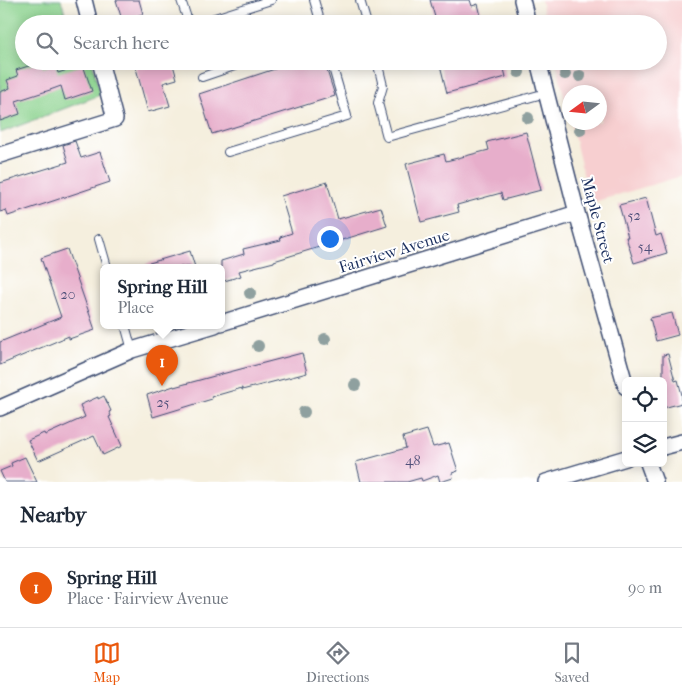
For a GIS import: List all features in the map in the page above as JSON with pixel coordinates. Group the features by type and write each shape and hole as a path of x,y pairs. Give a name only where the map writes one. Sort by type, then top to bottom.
{"street":[{"path":"84,0 88,15"},
{"path":"522,0 526,15"},
{"path":"0,155 115,119 102,70"},
{"name":"Maple Street","path":"540,70 577,213 623,377"},
{"name":"Fairview Avenue","path":"225,322 577,213"},
{"path":"0,408 132,350 202,329"},
{"path":"667,446 682,442"},
{"path":"546,482 622,459"},
{"path":"650,467 656,482"}],"lane":[{"path":"181,0 185,15"},
{"path":"224,15 271,0"},
{"path":"314,0 318,15"},
{"path":"360,0 364,15"},
{"path":"202,77 223,70"},
{"path":"228,152 347,116 334,70"},
{"path":"379,70 383,86 378,103 387,137 546,93"},
{"path":"99,239 106,264"},
{"path":"125,329 132,350"}],"shaded area":[{"path":"541,0 682,0 682,176 590,203 573,130 607,130 607,85 562,85 562,87 558,70 667,70 667,15 544,15"}],"green space":[{"path":"0,0 61,0 66,15 15,15 15,70 94,70 100,95 0,133"}],"building":[{"path":"116,0 139,0 143,14 120,15"},
{"path":"430,0 470,0 472,6 478,4 481,15 434,15"},
{"path":"16,70 57,70 58,73 67,70 85,70 92,91 65,100 61,86 16,101 20,114 0,121 0,92 10,88 7,80 18,76"},
{"path":"136,70 174,70 177,79 163,83 170,106 148,112"},
{"path":"272,70 327,70 335,96 212,134 199,94"},
{"path":"441,70 504,70 506,77 447,93"},
{"path":"526,132 541,190 503,200 501,193 457,205 459,212 421,222 406,164 444,154 446,161 489,150 487,142"},
{"path":"75,141 81,158 100,152 110,182 8,216 6,210 0,212 0,183 68,162 63,145"},
{"path":"327,182 338,219 381,207 387,226 274,262 239,271 241,276 225,281 225,264 221,264 221,261 244,254 243,249 281,240 280,237 292,233 281,196"},
{"path":"646,198 656,236 661,234 667,253 634,263 619,205"},
{"path":"67,249 95,330 69,339 69,336 0,365 0,342 61,317 41,258"},
{"path":"190,251 194,264 146,264"},
{"path":"672,313 678,335 656,341 650,318"},
{"path":"302,353 307,373 242,390 242,388 153,417 147,395 174,386"},
{"path":"668,354 675,381 678,380 682,395 682,403 667,407 667,377 663,377 663,355"},
{"path":"104,396 111,411 109,412 111,416 109,417 122,446 103,455 94,436 38,461 28,440 44,433 45,435 85,417 80,405"},
{"path":"427,430 433,447 449,443 458,471 452,473 453,478 440,482 438,475 422,481 421,478 407,482 361,482 356,462 406,448 403,437"},
{"path":"25,457 37,482 5,482 0,471 12,466 11,463"}],"place":[{"name":"Spring Hill","path":"162,386"}]}
